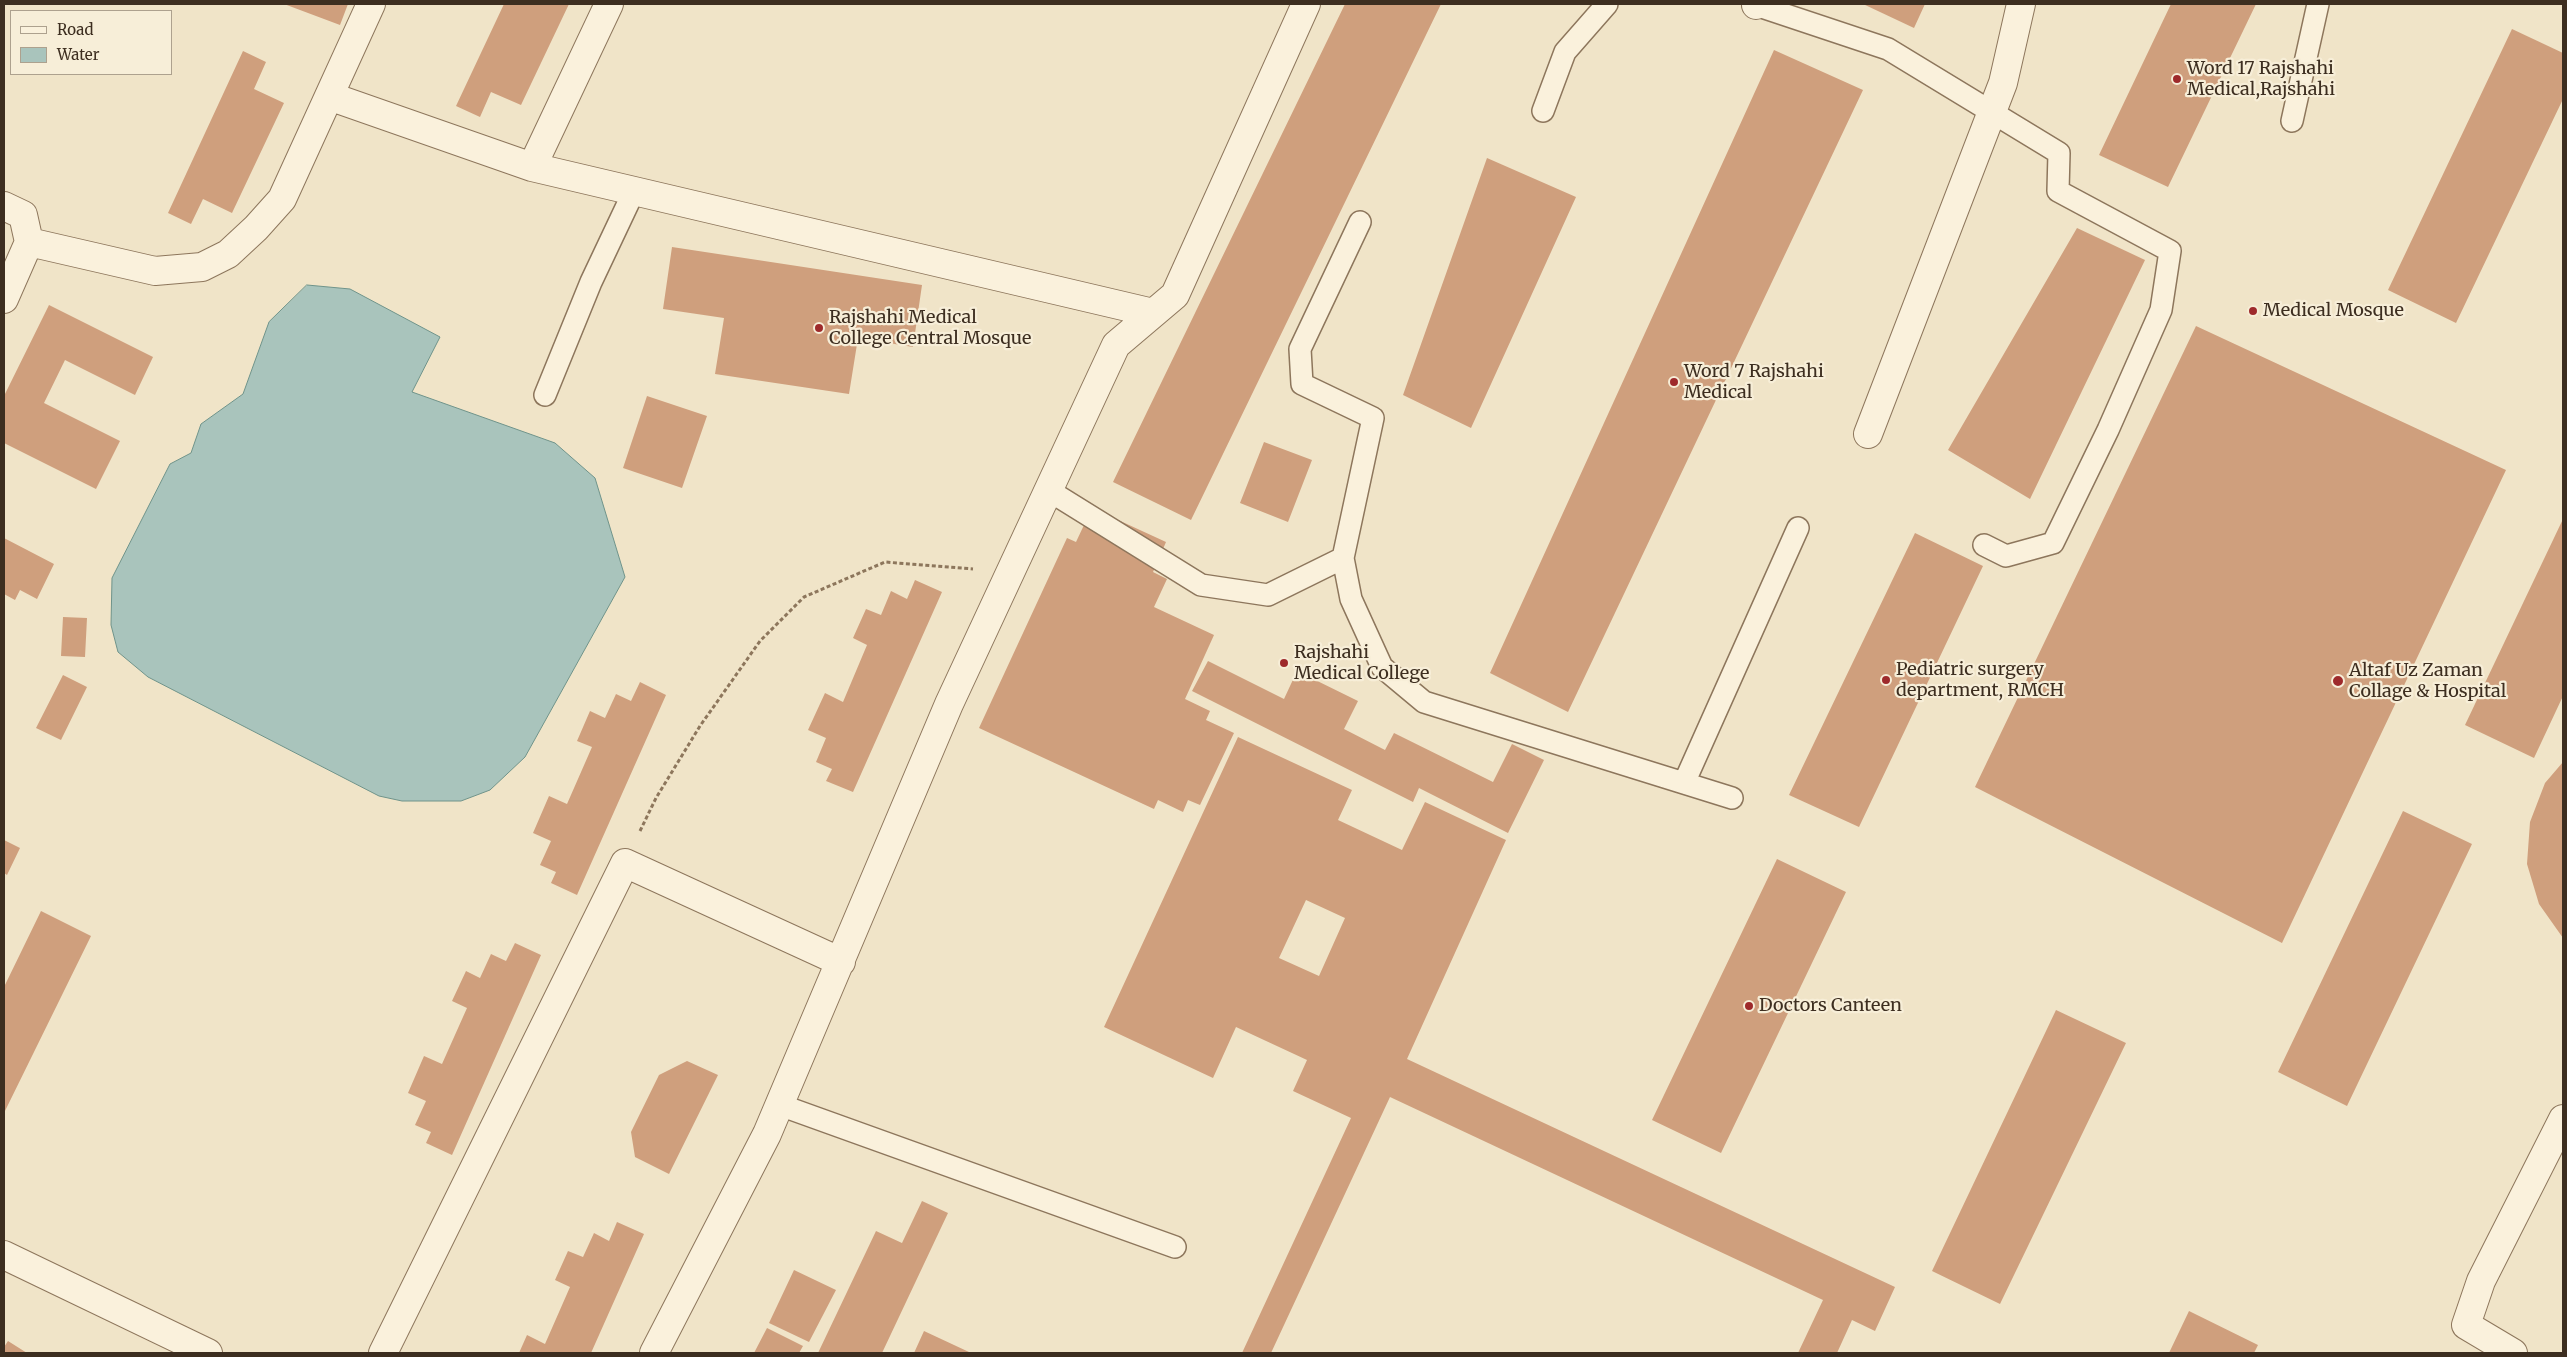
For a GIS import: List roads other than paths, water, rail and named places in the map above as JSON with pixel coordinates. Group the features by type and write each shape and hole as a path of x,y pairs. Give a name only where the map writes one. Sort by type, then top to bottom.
{"street":[{"path":"29,242 154,271 202,267 228,254 256,228 282,199 371,4"},
{"path":"532,167 609,4"},
{"path":"654,1353 768,1134 949,704 1116,345 1175,295 1306,4"},
{"path":"1868,434 2003,83 2021,4"},
{"path":"329,96 532,167 1153,313"},
{"path":"4,206 23,215 29,242 4,299"},
{"path":"384,1353 625,863 841,962"},
{"path":"2513,1353 2466,1325 2481,1281 2563,1119"},
{"path":"4,1255 208,1353"}],"lane":[{"path":"1544,111 1565,52 1607,4"},
{"path":"1756,4 1888,49 2059,153 2058,191 2170,251 2161,310 2108,430 2053,543 2006,556 1984,545"},
{"path":"2292,120 2318,4"},
{"path":"546,396 591,282 634,191"},
{"path":"1360,222 1300,349 1302,384 1373,418 1343,558 1351,599 1382,667 1424,702 1732,798"},
{"path":"1048,490 1201,584 1268,595 1343,558"},
{"path":"1684,783 1798,528"},
{"path":"780,1105 1176,1247"}],"water":[{"path":"307,285 350,289 440,337 412,392 555,443 595,478 625,577 525,757 490,790 461,801 402,801 379,796 148,677 118,652 111,625 112,578 170,464 191,453 201,424 243,394 269,322"}],"place":[{"name":"Word 17 Rajshahi Medical,Rajshahi","path":"2177,79"},
{"name":"Medical Mosque","path":"2253,311"},
{"name":"Rajshahi Medical College Central Mosque","path":"819,328"},
{"name":"Word 7 Rajshahi Medical","path":"1674,382"},
{"name":"Rajshahi Medical College","path":"1284,663"},
{"name":"Pediatric surgery department, RMCH","path":"1886,680"},
{"name":"Altaf Uz Zaman Collage & Hospital","path":"2338,681"},
{"name":"Doctors Canteen","path":"1749,1006"}]}
